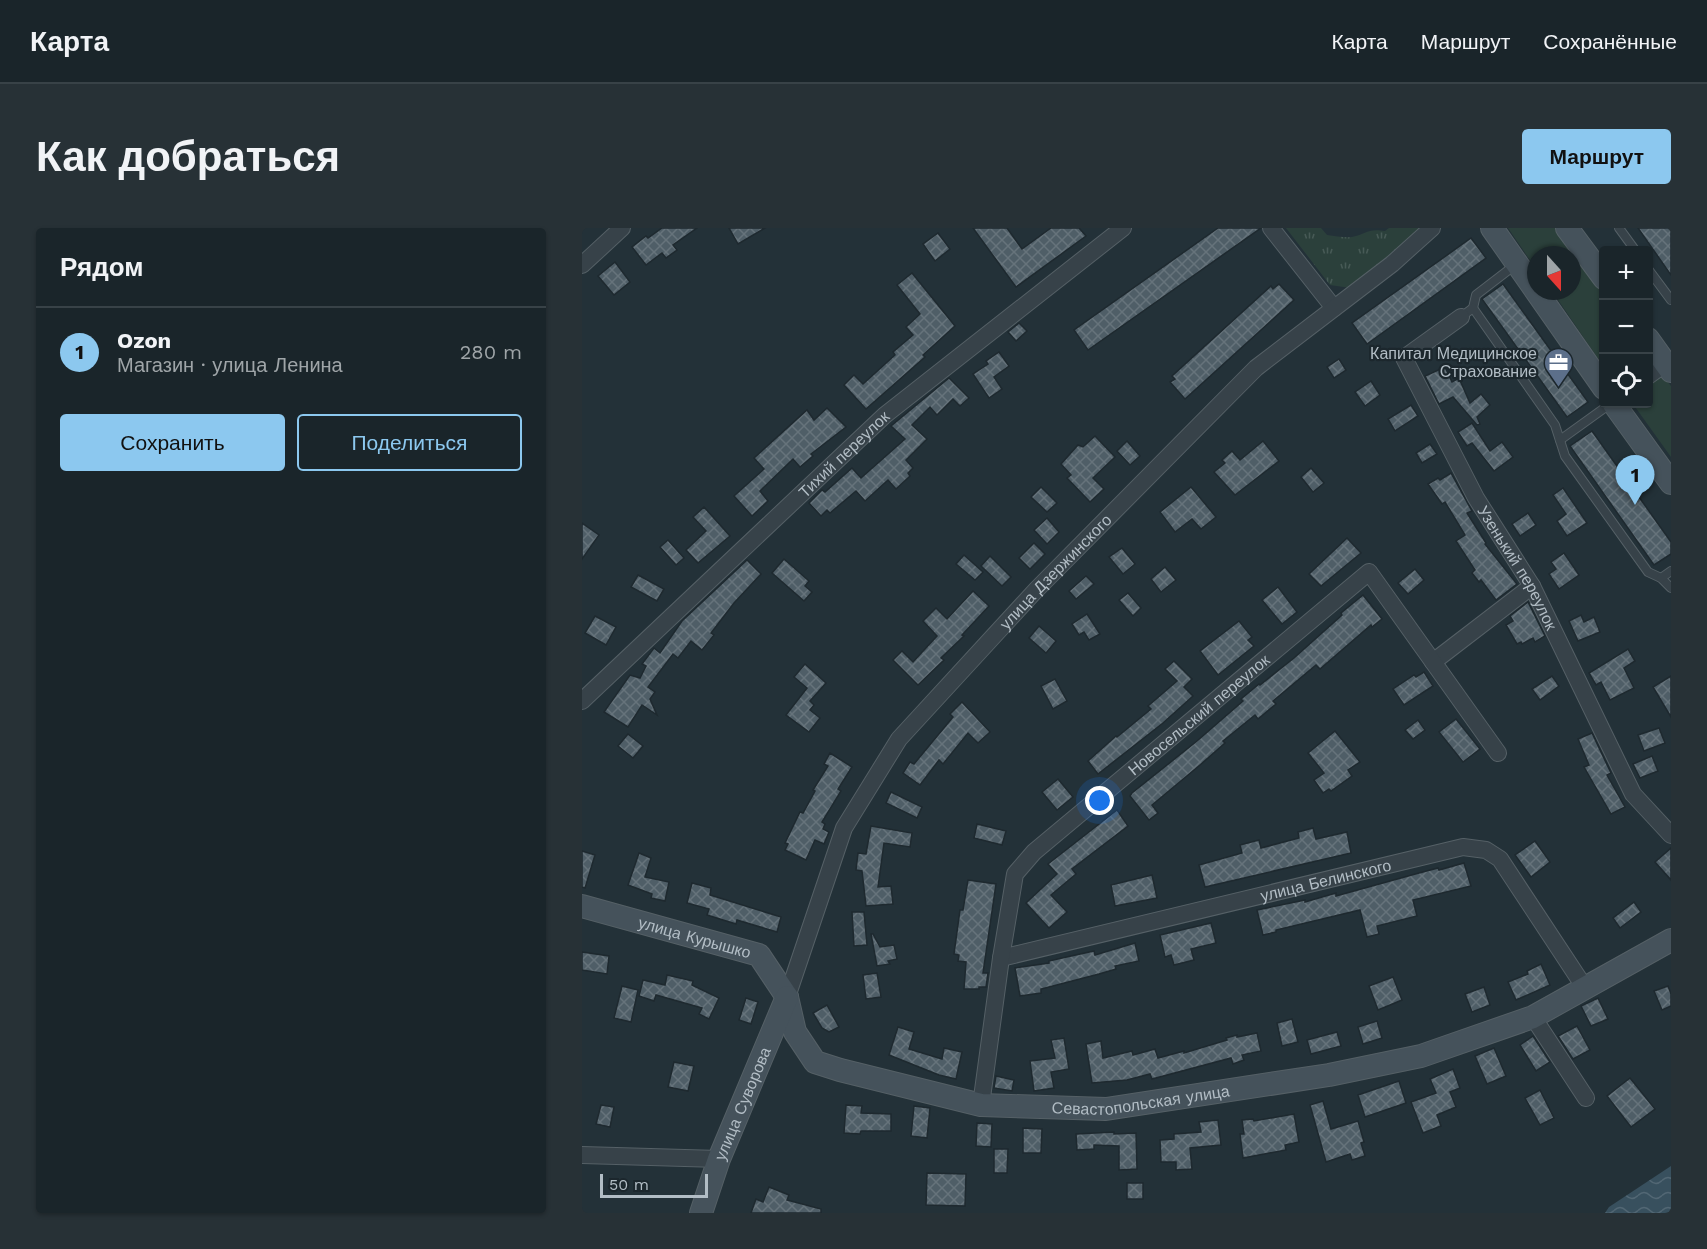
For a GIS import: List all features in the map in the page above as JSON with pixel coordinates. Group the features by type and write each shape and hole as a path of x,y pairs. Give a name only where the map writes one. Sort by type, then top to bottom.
{"main road":[{"path":"1492,228 1599,381"},
{"path":"1567,228 1599,271"},
{"path":"1653,348 1664,368"},
{"path":"1617,408 1671,483"},
{"name":"улица Курышко","path":"582,906 759,955 786,997"},
{"name":"Севастопольская улица","path":"786,997 795,1032 815,1062 981,1105 1106,1109 1329,1075 1421,1056 1533,1017 1671,940"},
{"name":"улица Суворова","path":"701,1213 719,1160 786,997"}],"street":[{"path":"582,264 622,228"},
{"name":"Тихий переулок","path":"582,701 885,415 1123,228"},
{"path":"1271,228 1334,308"},
{"name":"улица Дзержинского","path":"786,997 844,828 899,739 1036,590 1256,368 1392,264 1432,228"},
{"name":"Узенький переулок","path":"1467,313 1404,358 1476,498 1532,586 1633,794 1671,835"},
{"name":"Новосельский переулок","path":"981,1105 1001,958 1016,874 1034,852 1369,572 1498,753"},
{"path":"1433,662 1532,586"},
{"name":"улица Белинского","path":"1001,958 1463,847 1486,850 1500,859 1585,988"},
{"path":"1533,1017 1586,1098"},
{"path":"582,1155 719,1160"}],"lane":[{"path":"1619,228 1632,246"},
{"path":"1516,264 1476,294 1467,313 1555,425 1565,456 1648,572 1661,578 1671,588"},
{"path":"1653,276 1671,300"},
{"path":"1560,440 1604,408"},
{"path":"1661,578 1671,571"}],"green space":[{"path":"1286,228 1321,228 1327,235 1352,237 1371,231 1385,231 1389,228 1423,228 1351,288 1330,285"},
{"path":"1508,228 1560,228 1573,246 1527,246 1527,256"},
{"path":"1581,258 1599,283 1599,360 1558,300 1581,300"},
{"path":"1660,377 1671,386 1671,457 1636,408 1653,408 1653,381"}],"water":[{"path":"1671,1166 1671,1213 1605,1213 1609,1207"}],"building":[{"path":"662,228 697,228 673,245 677,250 666,258 662,253 646,265 632,247 646,236 648,238"},
{"path":"729,228 765,228 738,244"},
{"path":"973,228 1007,228 1022,249 1051,228 1079,228 1086,236 1016,287"},
{"path":"1218,228 1261,228 1088,350 1074,330"},
{"path":"1638,228 1671,228 1671,275 1653,246 1651,246"},
{"path":"938,233 950,249 935,261 923,244"},
{"path":"1471,238 1486,258 1367,344 1352,323"},
{"path":"615,262 630,282 614,295 598,276"},
{"path":"912,273 955,326 923,355 925,357 866,409 844,385 854,375 863,384 895,355 893,352 913,335 906,327 920,314 897,285"},
{"path":"1279,284 1294,300 1185,399 1170,382 1175,379 1172,376 1271,286 1273,289"},
{"path":"1503,284 1588,402 1567,417 1482,299"},
{"path":"1019,323 1027,331 1016,341 1008,332"},
{"path":"999,352 1009,366 994,377 1002,389 989,398 973,374 988,364 986,361"},
{"path":"1339,359 1346,370 1334,378 1327,367"},
{"path":"1445,367 1452,382 1459,378 1470,403 1481,394 1490,405 1477,417 1480,424 1477,425 1453,397 1439,404 1425,376"},
{"path":"949,378 969,398 960,406 953,399 937,415 930,407 912,425 927,439 906,460 913,468 908,473 910,476 896,489 888,480 865,501 856,491 830,513 827,510 821,516 809,503 822,490 825,492 852,468 861,478 905,439 891,426"},
{"path":"1371,381 1380,395 1365,406 1355,392"},
{"path":"1411,405 1418,416 1395,431 1388,419"},
{"path":"827,408 846,427 811,454 813,456 800,467 793,459 760,491 768,501 752,516 734,496 764,469 754,458 807,410 814,420"},
{"path":"1472,423 1490,451 1502,442 1513,457 1494,471 1472,443 1467,446 1458,432"},
{"path":"1592,431 1671,542 1671,554 1654,565 1570,446"},
{"path":"1095,436 1115,457 1093,478 1104,489 1090,502 1067,478 1071,475 1061,464 1078,445 1083,447"},
{"path":"1127,441 1140,456 1130,465 1117,451"},
{"path":"1263,441 1279,461 1235,495 1214,472 1225,463 1222,460 1232,451 1240,460"},
{"path":"1430,444 1437,454 1422,463 1416,453"},
{"path":"1311,468 1324,483 1313,492 1301,477"},
{"path":"1451,473 1472,511 1467,513 1485,544 1517,584 1496,600 1481,580 1479,582 1472,573 1475,570 1456,541 1465,535 1445,502 1442,504 1428,484"},
{"path":"1041,487 1057,503 1047,512 1031,497"},
{"path":"1191,487 1216,517 1201,529 1192,519 1175,532 1160,512"},
{"path":"1563,488 1587,523 1567,536 1557,521 1566,514 1553,495"},
{"path":"704,507 730,536 698,563 686,550 706,531 693,517"},
{"path":"1528,513 1536,525 1520,536 1512,524"},
{"path":"1047,518 1059,532 1047,544 1034,530"},
{"path":"582,523 599,535 582,559"},
{"path":"1347,538 1361,553 1321,586 1309,574"},
{"path":"668,540 684,558 676,565 660,547"},
{"path":"1034,543 1045,554 1030,569 1019,558"},
{"path":"1122,548 1135,564 1123,574 1109,557"},
{"path":"1564,553 1579,575 1559,589 1549,574 1556,569 1551,562"},
{"path":"964,555 983,572 975,580 956,564"},
{"path":"990,556 1011,577 1002,586 981,566"},
{"path":"784,559 809,581 805,586 812,592 804,601 772,573"},
{"path":"747,560 761,574 734,603 711,633 714,635 702,650 691,641 678,658 673,654 648,687 655,692 650,699 657,715 642,705 628,727 604,712 630,675 640,678 646,666 642,664 654,648 660,653 682,621"},
{"path":"1165,567 1176,580 1161,592 1151,579"},
{"path":"1415,569 1424,580 1408,594 1398,583"},
{"path":"638,575 664,589 657,601 631,587"},
{"path":"1086,576 1094,584 1076,599 1069,591"},
{"path":"1278,587 1297,612 1282,624 1262,600"},
{"path":"973,591 989,606 962,635 964,636 941,658 944,660 918,685 893,660 902,651 913,662 937,636 923,621 936,608 947,619"},
{"path":"1128,593 1141,608 1133,616 1119,600"},
{"path":"1363,595 1382,619 1372,627 1371,625 1320,669 1316,665 1273,701 1276,704 1258,719 1255,715 1223,741 1225,743 1152,805 1158,813 1149,820 1130,796 1132,793 1197,741 1259,684 1294,658"},
{"path":"1528,602 1545,636 1535,642 1533,638 1517,644 1506,625 1513,621 1510,616"},
{"path":"1087,614 1100,634 1089,640 1084,632 1079,635 1072,624"},
{"path":"1581,615 1584,622 1594,617 1600,632 1578,641 1569,621"},
{"path":"595,616 616,627 606,645 585,633"},
{"path":"1239,621 1252,637 1248,640 1254,646 1218,675 1200,651"},
{"path":"1039,626 1056,641 1046,653 1029,638"},
{"path":"1628,649 1635,661 1624,668 1634,688 1610,700 1601,682 1596,685 1589,673"},
{"path":"1174,661 1192,679 1184,687 1193,696 1163,723 1098,774 1088,761 1151,709 1148,706 1177,681 1165,669"},
{"path":"805,664 826,683 810,701 814,705 810,710 820,718 809,732 786,715 807,688 794,677"},
{"path":"1424,672 1433,686 1404,705 1393,689 1414,675 1416,677"},
{"path":"1552,676 1559,686 1540,700 1532,689"},
{"path":"1671,676 1671,717 1653,687"},
{"path":"1055,679 1067,701 1053,709 1041,686"},
{"path":"962,702 990,732 978,743 968,733 943,764 939,760 920,785 903,773 910,762 914,764 953,717 950,714"},
{"path":"1456,719 1480,749 1463,762 1439,732"},
{"path":"1418,720 1425,730 1413,739 1405,730"},
{"path":"1659,728 1665,743 1644,751 1638,735"},
{"path":"1335,731 1360,762 1348,770 1352,776 1331,791 1329,789 1323,793 1314,780 1324,773 1308,753"},
{"path":"1592,733 1611,773 1607,775 1625,807 1611,814 1584,767 1589,765 1578,739"},
{"path":"628,734 643,746 633,758 618,746"},
{"path":"830,753 852,767 838,789 841,791 822,822 825,824 823,829 829,832 824,844 815,840 806,860 785,850 788,844 785,843 800,812 803,813 815,791 813,790 828,766 824,764"},
{"path":"1652,756 1658,771 1640,778 1633,764"},
{"path":"1058,779 1073,797 1057,810 1042,792"},
{"path":"891,792 922,807 917,818 886,803"},
{"path":"1117,810 1128,826 1072,869 1076,874 1051,895 1067,912 1049,928 1026,903 1057,874 1048,864"},
{"path":"977,824 1006,831 1002,845 974,838"},
{"path":"871,826 912,833 910,847 884,843 878,887 891,886 893,904 866,906 862,871 856,870 858,853 866,854"},
{"path":"1313,828 1316,839 1347,832 1351,853 1205,887 1199,865 1242,853 1240,845 1259,840 1261,848 1299,838 1298,832"},
{"path":"1535,841 1550,862 1531,877 1515,855"},
{"path":"1671,848 1671,880 1655,862"},
{"path":"582,851 595,855 585,888 582,887"},
{"path":"639,853 651,858 645,877 669,882 665,901 651,898 652,894 628,885"},
{"path":"1464,863 1471,886 1413,900 1417,916 1377,926 1379,934 1367,937 1360,910 1263,935 1257,910 1305,900 1305,902 1336,893 1336,896"},
{"path":"1152,875 1157,898 1115,906 1111,885"},
{"path":"968,880 996,884 983,973 988,973 986,987 979,987 979,989 964,989 966,962 958,961 959,955 954,954 960,910 963,910"},
{"path":"692,883 711,888 710,895 781,917 777,932 737,920 736,924 707,915 709,909 687,903"},
{"path":"1634,902 1641,912 1620,928 1613,918"},
{"path":"852,912 864,912 867,945 854,946"},
{"path":"1211,923 1216,943 1191,949 1194,960 1174,965 1171,955 1165,957 1160,935"},
{"path":"871,934 880,947 894,945 897,959 888,961 890,964 877,966"},
{"path":"1135,943 1139,961 1041,989 1041,993 1020,996 1015,968 1049,963 1049,961 1094,951 1095,955"},
{"path":"582,952 609,956 607,974 582,970"},
{"path":"1541,964 1550,985 1516,1000 1508,982 1528,974 1527,971"},
{"path":"877,973 881,997 866,999 863,975"},
{"path":"667,975 693,981 692,985 719,998 709,1019 699,1014 702,1008 656,995 654,1001 639,996 643,980 665,985"},
{"path":"1393,977 1402,1000 1378,1010 1369,986"},
{"path":"622,986 638,990 631,1022 614,1018"},
{"path":"1668,986 1671,1006 1662,1010 1654,991"},
{"path":"1484,987 1490,1005 1472,1012 1465,994"},
{"path":"746,998 758,1002 751,1024 739,1020"},
{"path":"1598,998 1608,1019 1591,1026 1581,1006"},
{"path":"827,1005 839,1027 829,1032 822,1028 813,1013"},
{"path":"1292,1019 1298,1042 1282,1046 1277,1023"},
{"path":"1377,1021 1382,1038 1363,1044 1358,1027"},
{"path":"1577,1026 1590,1050 1573,1059 1558,1036"},
{"path":"898,1027 914,1032 909,1049 942,1059 944,1048 962,1052 956,1079 939,1075 889,1055"},
{"path":"1337,1032 1341,1046 1311,1054 1307,1040"},
{"path":"1257,1033 1261,1051 1242,1055 1244,1060 1233,1064 1231,1058 1152,1079 1150,1074 1127,1080 1092,1083 1086,1044 1101,1041 1103,1058 1132,1051 1133,1055 1155,1049 1158,1058 1184,1051 1184,1053 1237,1035 1237,1037"},
{"path":"1533,1036 1550,1062 1536,1071 1520,1045"},
{"path":"1064,1038 1069,1069 1051,1072 1054,1088 1034,1091 1030,1061 1055,1058 1051,1040"},
{"path":"1494,1048 1506,1076 1487,1084 1475,1056"},
{"path":"674,1062 694,1066 688,1091 668,1087"},
{"path":"1453,1069 1460,1088 1450,1092 1456,1107 1437,1115 1441,1126 1423,1133 1411,1102 1436,1093 1430,1079"},
{"path":"996,1076 1014,1080 1012,1091 994,1088"},
{"path":"1630,1078 1655,1109 1631,1127 1607,1096"},
{"path":"1399,1081 1406,1103 1365,1117 1358,1095"},
{"path":"1540,1090 1554,1118 1540,1125 1525,1098"},
{"path":"1323,1101 1331,1129 1358,1121 1365,1156 1352,1160 1350,1154 1326,1162 1310,1105"},
{"path":"601,1105 614,1107 610,1127 596,1124"},
{"path":"846,1105 862,1106 861,1113 891,1114 891,1131 844,1133"},
{"path":"914,1106 930,1108 927,1138 911,1136"},
{"path":"1294,1114 1299,1142 1285,1145 1286,1150 1243,1158 1240,1134 1244,1134 1242,1120 1253,1119 1254,1121"},
{"path":"1218,1120 1221,1145 1190,1148 1192,1169 1176,1170 1176,1162 1161,1162 1160,1140 1174,1139 1174,1134 1201,1132 1199,1122"},
{"path":"977,1123 992,1124 991,1147 976,1146"},
{"path":"1023,1128 1042,1129 1041,1153 1023,1153"},
{"path":"1114,1132 1114,1134 1136,1133 1137,1169 1119,1170 1119,1146 1094,1145 1094,1149 1077,1150 1076,1134"},
{"path":"994,1149 1008,1149 1007,1173 994,1173"},
{"path":"927,1173 966,1174 965,1206 926,1205"},
{"path":"1127,1183 1143,1183 1143,1199 1127,1199"},
{"path":"769,1187 789,1195 787,1200 821,1209 821,1213 751,1213 756,1199 763,1202"}],"place":[{"name":"Капитал Медицинское Страхование","path":"1558,388"},
{"name":"Ozon","path":"1635,505"}]}
